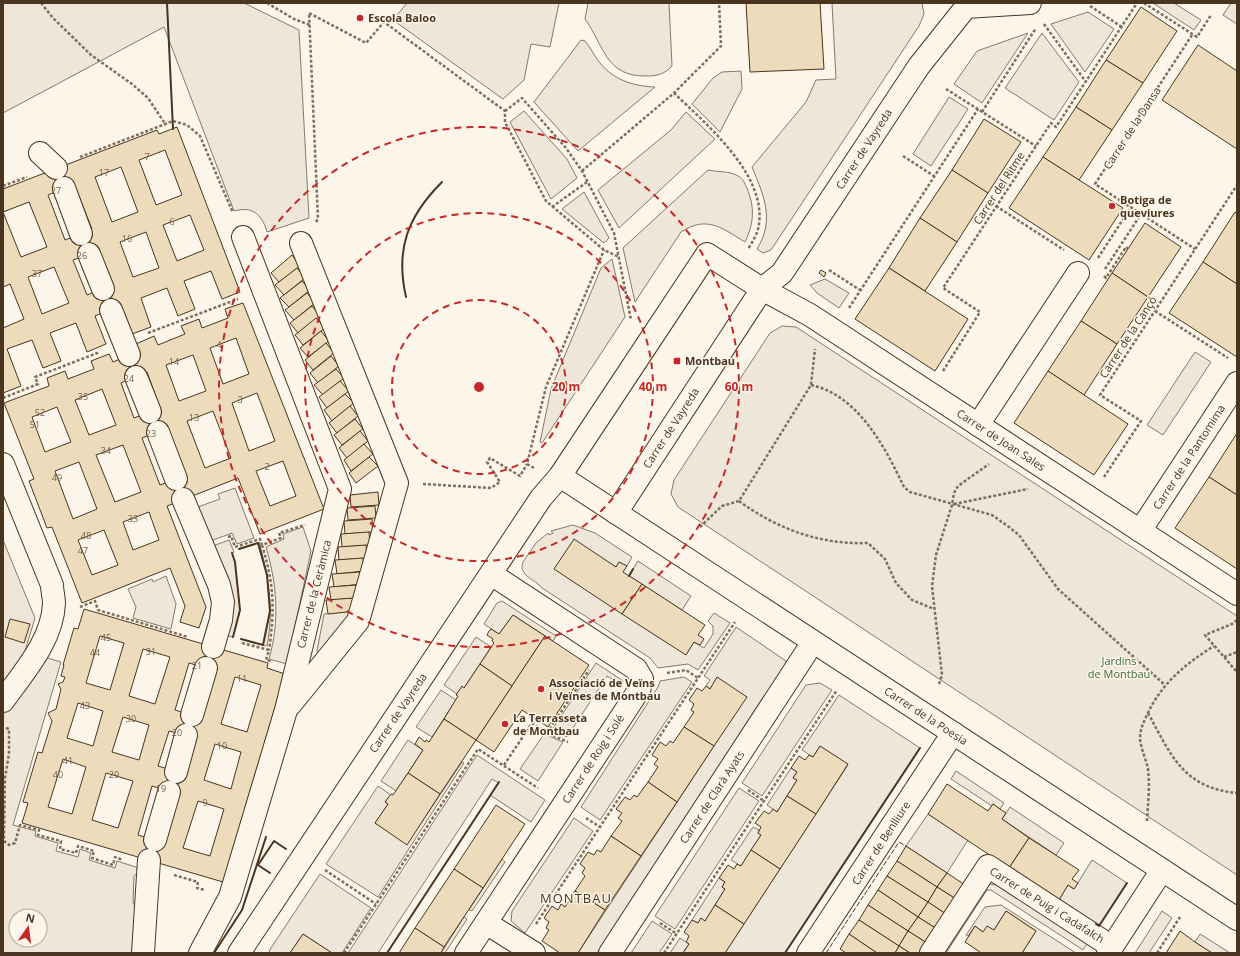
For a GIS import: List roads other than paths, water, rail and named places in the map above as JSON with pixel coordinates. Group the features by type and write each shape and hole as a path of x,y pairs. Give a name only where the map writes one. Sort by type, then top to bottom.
{"street":[{"path":"964,5 1030,3"},
{"name":"Carrer de Vayreda","path":"616,513 762,289 782,273 919,66 964,5"},
{"path":"54,169 103,289"},
{"name":"Carrer de la Ceràmica","path":"200,953 230,897 286,710 340,489 244,238"},
{"path":"286,710 358,621 397,483 301,244"},
{"name":"Carrer de Vayreda","path":"239,953 541,498 560,476 707,254 762,289"},
{"path":"978,424 1078,273"},
{"name":"Carrer de Joan Sales","path":"762,289 810,315 1237,594"},
{"path":"111,310 129,355"},
{"path":"136,377 176,479"},
{"name":"Carrer de la Pantomima","path":"1140,531 1237,383"},
{"path":"3,464 52,585 54,604 50,625 35,656 3,701"},
{"path":"560,476 616,513"},
{"path":"184,499 219,585 223,602 221,620 215,641"},
{"name":"Carrer de la Poesia","path":"616,513 1237,919"},
{"name":"Carrer de Roig i Solé","path":"466,953 639,690 642,678 636,669 491,574"},
{"name":"Carrer de Clarà Ayats","path":"610,953 813,642"},
{"path":"176,772 206,668"},
{"name":"Carrer de Benlliure","path":"808,953 953,733"},
{"path":"143,953 151,856 169,792"},
{"name":"Carrer de Puig i Cadafalch","path":"931,953 988,866 1110,950"},
{"path":"1110,950 1162,870"},
{"path":"486,923 534,953"}],"place":[{"name":"Escola Baloo","path":"360,18"},
{"name":"Botiga de queviures","path":"1112,206"},
{"name":"Montbau","path":"677,361"},
{"name":"Associació de Veïns i Veïnes de Montbau","path":"541,689"},
{"name":"La Terrasseta de Montbau","path":"505,724"}],"district":[{"name":"MONTBAU","path":"576,898"}],"park label":[{"name":"Jardins de Montbau","path":"1119,667"}]}
